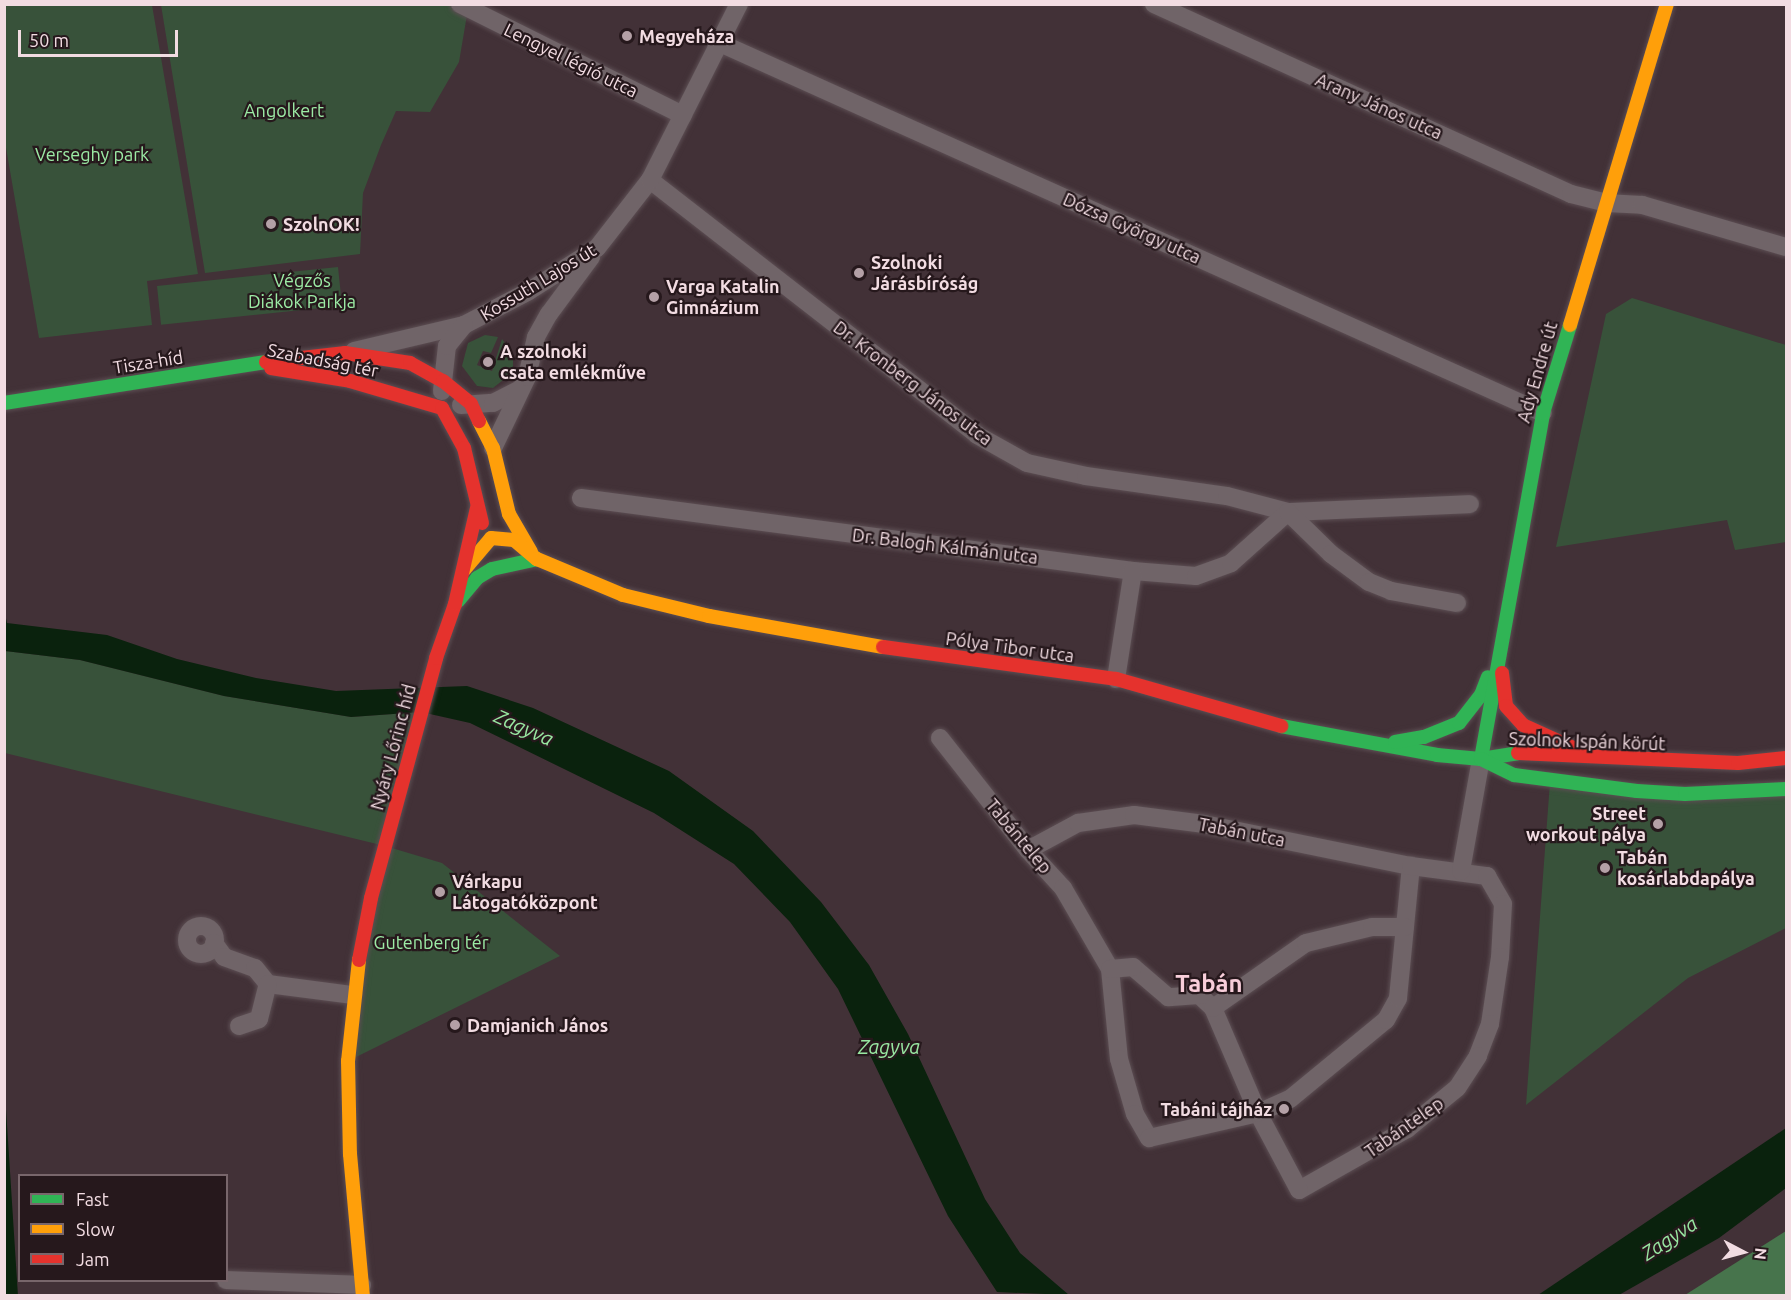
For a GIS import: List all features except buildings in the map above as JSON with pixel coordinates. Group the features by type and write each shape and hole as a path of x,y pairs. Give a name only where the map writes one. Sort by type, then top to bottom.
{"street":[{"name":"Lengyel légió utca","path":"460,4 683,115"},
{"name":"Kossuth Lajos út","path":"345,353 464,325 529,291 597,248 650,180 739,4"},
{"name":"Arany János utca","path":"1154,4 1571,194 1606,203 1642,205 1786,247"},
{"name":"Ady Endre út","path":"1481,759 1542,413 1663,6"},
{"name":"Dózsa György utca","path":"720,43 1542,413"},
{"name":"Dr. Kronberg János utca","path":"650,180 977,435 1027,463 1086,476 1227,496 1288,512 1470,504"},
{"path":"464,570 482,523 490,491 493,448 549,314 597,248"},
{"path":"464,325 447,346 442,408 464,448 477,508 464,570"},
{"name":"Szabadság tér","path":"256,366 345,353 410,363 443,381 471,404 493,448 509,514 537,559"},
{"name":"Szabadság tér","path":"256,366 350,381 442,408"},
{"name":"Tisza-híd","path":"4,403 256,366"},
{"path":"442,408 493,403 519,390"},
{"name":"Dr. Balogh Kálmán utca","path":"580,498 1133,571 1196,576 1232,563 1288,512"},
{"name":"Pólya Tibor utca","path":"477,508 482,523 501,550 537,559 623,596 709,616 844,642 1116,679 1257,721 1376,745 1481,759"},
{"name":"Dr. Kronberg János utca","path":"1288,512 1331,554 1369,582 1391,591 1457,603"},
{"path":"464,570 491,538"},
{"path":"455,604 477,578 492,569 537,559"},
{"name":"Nyáry Lőrinc híd","path":"353,995 361,941 385,846 436,658 464,570"},
{"path":"1116,679 1133,571"},
{"path":"1376,745 1424,737 1459,723 1480,695 1500,649"},
{"path":"1500,649 1506,706 1523,725 1556,743 1600,757"},
{"name":"Tabántelep","path":"940,738 1028,850 1063,888 1110,969 1119,1059 1136,1114 1149,1138 1258,1113 1290,1099 1386,1020 1398,998 1412,866"},
{"name":"Szolnok Ispán körút","path":"1481,759 1516,753 1738,763 1786,758"},
{"path":"1461,871 1481,759"},
{"name":"Szolnok Ispán körút","path":"1481,759 1514,775 1636,791 1685,794 1786,789"},
{"name":"Tabán utca","path":"1028,850 1078,822 1134,815 1204,824 1412,866 1461,871"},
{"name":"Tabántelep","path":"1214,1008 1258,1113 1299,1190 1339,1171 1407,1129 1457,1088 1478,1056 1490,1024 1500,957 1503,904 1487,876 1461,871"},
{"path":"1110,969 1132,967 1168,998 1199,995 1214,1008 1306,943 1372,927 1406,927"},
{"path":"214,943 224,957 255,968 268,984 353,995 348,1061 350,1155 362,1290 304,1290 228,1280"},
{"path":"238,1026 259,1019 268,984"}],"green space":[{"name":"Angolkert","path":"460,4 468,9 459,62 430,112 396,111 381,145 363,193 360,254 205,273 161,5"},
{"name":"Verseghy park","path":"4,5 152,5 198,274 147,281 152,325 39,338 5,142"},
{"name":"Végzős Diákok Parkja","path":"338,267 342,306 161,325 157,286"},
{"path":"1632,298 1786,345 1786,542 1735,550 1727,520 1556,547 1606,314"},
{"path":"485,335 498,337 491,353 483,351 477,365 492,371 502,339 513,354 513,372 493,388 477,386 462,366 468,343"},
{"path":"5,651 80,660 224,696 351,717 421,712 385,846 5,753"},
{"path":"1550,782 1786,789 1786,928 1688,978 1526,1105"},
{"name":"Gutenberg tér","path":"385,846 442,863 560,956 348,1061"}],"shaded area":[{"path":"1786,1231 1786,1295 1685,1295"}],"water":[{"name":"Zagyva","path":"4,609 7,623 107,635 177,659 256,678 336,691 467,686 533,708 669,771 753,831 821,902 869,965 908,1034 985,1199 1020,1253 1069,1295 997,1292 948,1216 838,989 790,922 734,864 654,813 470,723 421,712 351,717 224,696 80,660 5,651"},
{"path":"5,989 6,1109 18,1296 4,1295"},
{"name":"Zagyva","path":"1786,1128 1786,1188 1719,1238 1619,1295 1538,1295"}],"traffic: fast":[{"path":"1481,759 1543,413 1570,325"},
{"path":"4,403 266,362"},
{"path":"458,601 477,578 492,569 537,559"},
{"path":"1395,742 1424,737 1459,723 1481,695 1488,677"},
{"path":"1281,726 1437,755 1481,759 1518,753"},
{"path":"1481,759 1514,775 1637,791 1685,794 1786,789"}],"traffic: slow":[{"path":"1570,325 1667,4"},
{"path":"479,421 493,448 509,514 531,552"},
{"path":"464,570 491,538 514,540 537,559 623,595 709,616 883,647"},
{"path":"359,960 348,1061 350,1154 363,1296"}],"traffic: jam":[{"path":"266,362 345,353 410,363 443,381 471,404 479,421"},
{"path":"271,368 350,381 442,408 464,448 482,523"},
{"path":"359,960 371,898 436,658 455,604 477,508"},
{"path":"883,647 1116,679 1281,726"},
{"path":"1502,673 1506,706 1523,725 1578,750"},
{"path":"1518,753 1738,763 1786,758"}],"place":[{"name":"Megyeháza","path":"627,36"},
{"name":"SzolnOK!","path":"271,224"},
{"name":"Szolnoki Járásbíróság","path":"859,273"},
{"name":"Varga Katalin Gimnázium","path":"654,297"},
{"name":"A szolnoki csata emlékműve","path":"488,362"},
{"name":"Street workout pálya","path":"1658,824"},
{"name":"Tabán kosárlabdapálya","path":"1605,868"},
{"name":"Várkapu Látogatóközpont","path":"440,892"},
{"name":"Damjanich János","path":"455,1025"},
{"name":"Tabáni tájház","path":"1284,1109"}],"district":[{"name":"Tabán","path":"1209,984"}]}
